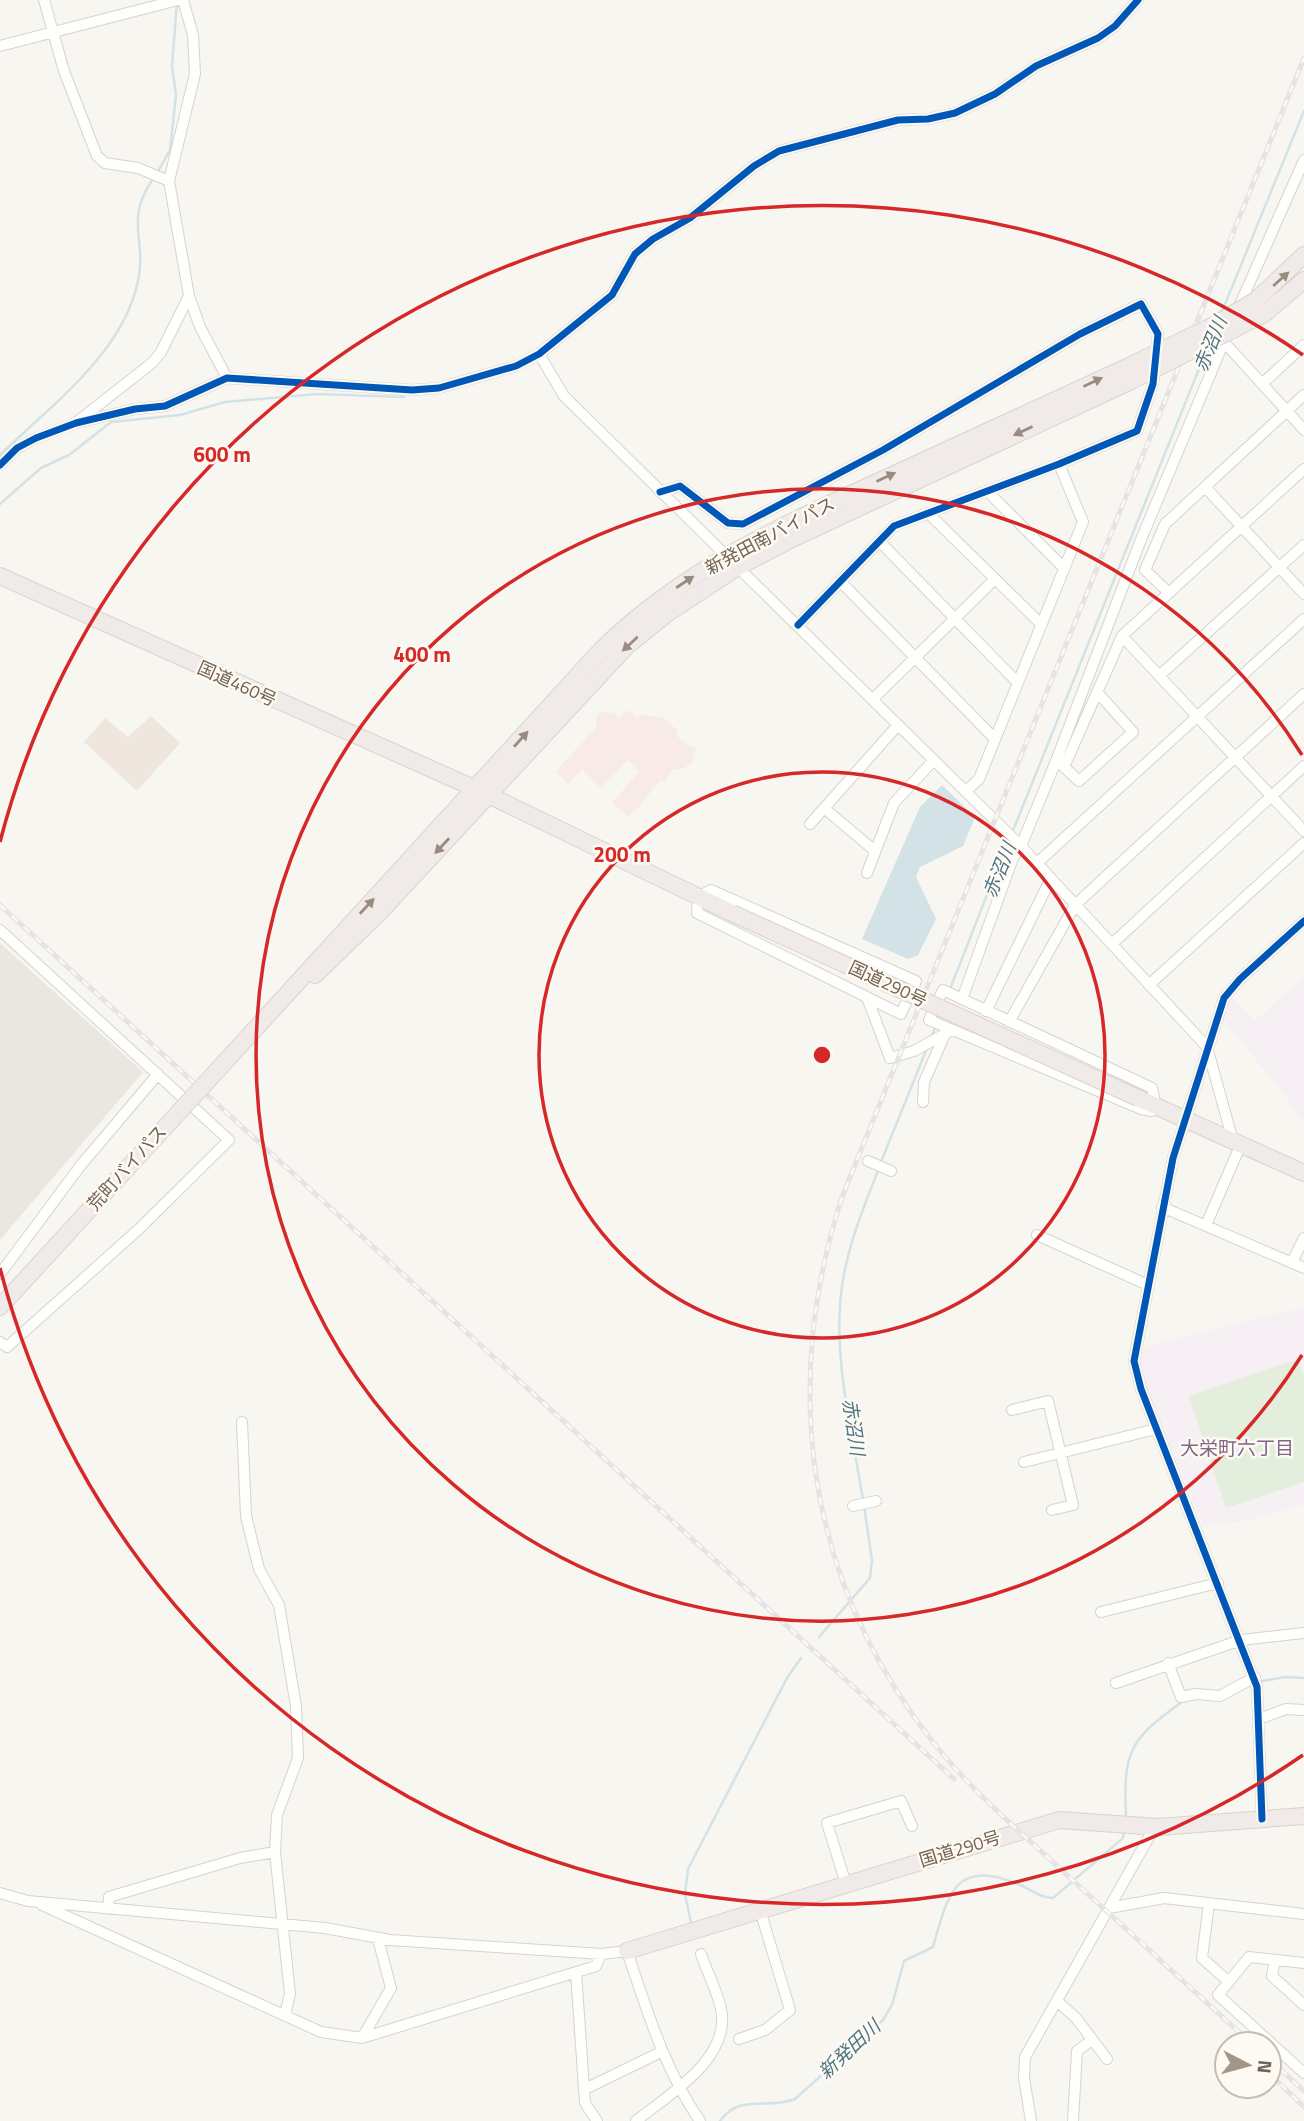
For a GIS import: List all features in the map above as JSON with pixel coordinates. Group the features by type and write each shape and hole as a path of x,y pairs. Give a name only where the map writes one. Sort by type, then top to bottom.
{"highway":[{"path":"1260,307 1304,255"},
{"path":"1127,375 1260,307 1304,280"},
{"name":"新発田南バイパス","path":"482,793 620,631 664,596 725,555 783,525 1127,375"},
{"name":"新発田南バイパス","path":"482,793 627,646 668,613 738,567 1127,375"},
{"name":"国道460号","path":"0,576 482,793"},
{"name":"国道290号","path":"482,793 732,913 1304,1173"},
{"name":"荒町バイパス","path":"0,1307 255,1029 370,922 482,793"},
{"name":"国道290号","path":"627,1951 1059,1820 1157,1827 1304,1816"}],"street":[{"path":"44,0 97,156 105,163 138,168 170,181"},
{"path":"0,46 181,0 192,35 195,74 170,181 189,296 200,327 228,378"},
{"path":"0,466 17,448 36,438 76,423 135,409 165,406 228,378 412,390 439,388 516,366 539,354 612,295 635,254 653,239 690,218 754,166 779,151 898,120 928,119 955,113 995,94 1036,66 1098,38 1115,26 1138,0"},
{"path":"1060,764 1140,542 1304,160"},
{"path":"76,423 152,363 161,352 189,296"},
{"path":"660,492 680,486 727,523 743,524 883,450 1080,334 1141,304 1158,334 1153,384 1137,431 988,492 894,526 798,625"},
{"path":"1224,342 1304,430"},
{"path":"1262,384 1304,345"},
{"path":"539,354 564,396 1021,846 1207,1046 1237,1142 1206,1225"},
{"path":"1169,593 1145,570 1166,524 1304,395"},
{"path":"966,791 979,779 1083,522 1059,464"},
{"path":"962,999 1013,859 1097,692 1122,636 1304,469"},
{"path":"1205,487 1304,594"},
{"path":"988,492 1064,568"},
{"path":"928,513 1041,624"},
{"path":"879,541 1018,683"},
{"path":"1159,676 1304,545"},
{"path":"873,699 995,579"},
{"path":"840,580 995,739"},
{"path":"1037,863 1304,619"},
{"path":"1122,636 1304,831"},
{"path":"1060,764 1079,781 1133,732 1097,692"},
{"path":"1009,1022 1075,905 1304,694"},
{"path":"810,824 898,725"},
{"path":"867,873 894,803 933,761"},
{"path":"1112,944 1304,766"},
{"path":"824,808 875,851"},
{"path":"1149,985 1304,843"},
{"path":"986,1011 1051,878"},
{"path":"711,890 916,981 901,1014 868,1000 697,913 698,897 711,890"},
{"path":"1262,1819 1256,1682 1140,1389 1135,1361 1162,1207 1185,1119 1224,998 1240,979 1304,921"},
{"path":"0,930 229,1140 139,1229 8,1347 0,1342"},
{"path":"943,990 986,1011 1152,1088 1156,1106 1152,1111 1141,1109 948,1032 929,1020 933,1006 943,990"},
{"path":"868,1000 890,1058 914,1051 948,1032"},
{"path":"923,1102 924,1082 948,1032"},
{"path":"0,1274 81,1165 158,1074"},
{"path":"868,1161 891,1171"},
{"path":"1162,1207 1304,1268"},
{"path":"1037,1235 1148,1285"},
{"path":"1292,1262 1304,1238"},
{"path":"1012,1410 1048,1401 1073,1505 1052,1510"},
{"path":"242,1422 246,1516 259,1569 279,1605 296,1706 298,1758 277,1815 275,1853 290,1994 285,2015"},
{"path":"1024,1462 1156,1429"},
{"path":"853,1506 876,1501"},
{"path":"1101,1612 1217,1583"},
{"path":"1116,1683 1241,1640 1304,1633"},
{"path":"1168,1663 1181,1697 1196,1694 1220,1696 1256,1682"},
{"path":"1259,1719 1286,1709 1304,1710"},
{"path":"846,1884 828,1823 901,1801 912,1826"},
{"path":"1031,2121 1024,2078 1026,2057 1157,1827"},
{"path":"108,1909 109,1898 240,1858 275,1853"},
{"path":"0,1893 34,1902 321,2032 362,2038 596,1966 601,1954"},
{"path":"1109,1908 1164,1898 1304,1914"},
{"path":"34,1902 325,1928 378,1939 601,1954 627,1951 661,2052 700,2121"},
{"path":"1209,1903 1202,1958 1229,1982"},
{"path":"739,2039 765,2030 790,2010 760,1910"},
{"path":"362,2038 391,1988 378,1939"},
{"path":"636,2121 713,2054 721,2032 722,2014 701,1954"},
{"path":"1304,1963 1249,1958 1219,1995 1304,2073"},
{"path":"1275,1960 1272,1976 1304,2005"},
{"path":"576,1972 585,2103 597,2121"},
{"path":"1058,2002 1107,2059"},
{"path":"1073,2121 1077,2051 1092,2040"},
{"path":"585,2089 661,2052"}],"shaded area":[{"path":"627,710 636,717 662,717 676,729 678,737 690,747 696,748 693,762 683,769 673,769 665,783 661,780 642,805 628,816 612,803 639,772 628,760 601,788 582,769 568,785 556,771 596,728 596,717 600,712 614,713 619,720"},
{"path":"151,716 180,743 137,791 84,742 105,718 128,737"},
{"path":"942,785 975,817 963,846 920,867 916,877 936,919 918,955 908,959 862,939 920,807"},
{"path":"0,943 143,1072 0,1240"},
{"path":"1304,976 1304,1124 1278,1086 1221,1018 1232,997 1255,1021"},
{"path":"1304,1308 1304,1504 1245,1521 1203,1525 1140,1373 1140,1347"}],"green space":[{"path":"1298,1359 1304,1376 1304,1482 1226,1508 1189,1396"}],"waterway":[{"path":"157,173 170,150 176,95 172,66 177,2"},
{"name":"赤沼川","path":"1221,314 1304,111"},
{"path":"0,455 82,377 117,332 130,307 138,281 138,218 144,193 153,179"},
{"name":"赤沼川","path":"1012,833 1207,349"},
{"path":"0,504 41,468 69,455 111,422 180,415 225,402 317,394 404,397"},
{"name":"赤沼川","path":"950,989 1009,839"},
{"name":"赤沼川","path":"931,1038 936,1025"},
{"name":"赤沼川","path":"881,1162 927,1048"},
{"name":"赤沼川","path":"863,1500 841,1366 840,1312 848,1255 879,1168"},
{"name":"赤沼川","path":"819,1637 870,1578 872,1560 864,1506"},
{"name":"赤沼川","path":"691,1923 685,1894 688,1869 787,1678 801,1658"},
{"name":"新発田川","path":"1257,1682 1285,1677 1304,1678"},
{"name":"新発田川","path":"1126,1815 1126,1776 1133,1748 1151,1726 1182,1702"},
{"name":"新発田川","path":"720,2121 736,2107 795,2099 883,2020 892,2005 904,1961 933,1947 944,1912 957,1886 967,1879 980,1876 997,1877 1044,1897 1053,1898 1123,1838 1124,1832"}],"railway":[{"path":"1237,2030 964,1778 933,1742 890,1681 857,1616 832,1550 817,1482 810,1412 812,1341 823,1269 842,1197 1304,58"},
{"path":"0,905 954,1779"},
{"path":"1283,2072 1304,2091"},
{"path":"1283,2087 1304,2107"}],"cycle path":[{"path":"0,465 17,448 36,438 76,423 135,409 165,406 227,378 412,390 439,388 516,366 539,354 612,295 635,254 653,239 690,218 754,166 779,151 898,120 928,119 955,113 995,94 1036,66 1098,38 1115,26 1138,0"},
{"path":"660,492 680,486 728,523 743,524 883,450 1080,334 1141,304 1158,334 1153,384 1137,431 1059,464 894,526 798,625"},
{"path":"1262,1819 1257,1687 1141,1389 1134,1361 1173,1158 1224,998 1240,979 1304,921"}],"district":[{"name":"大栄町六丁目","path":"1237,1448"}]}
